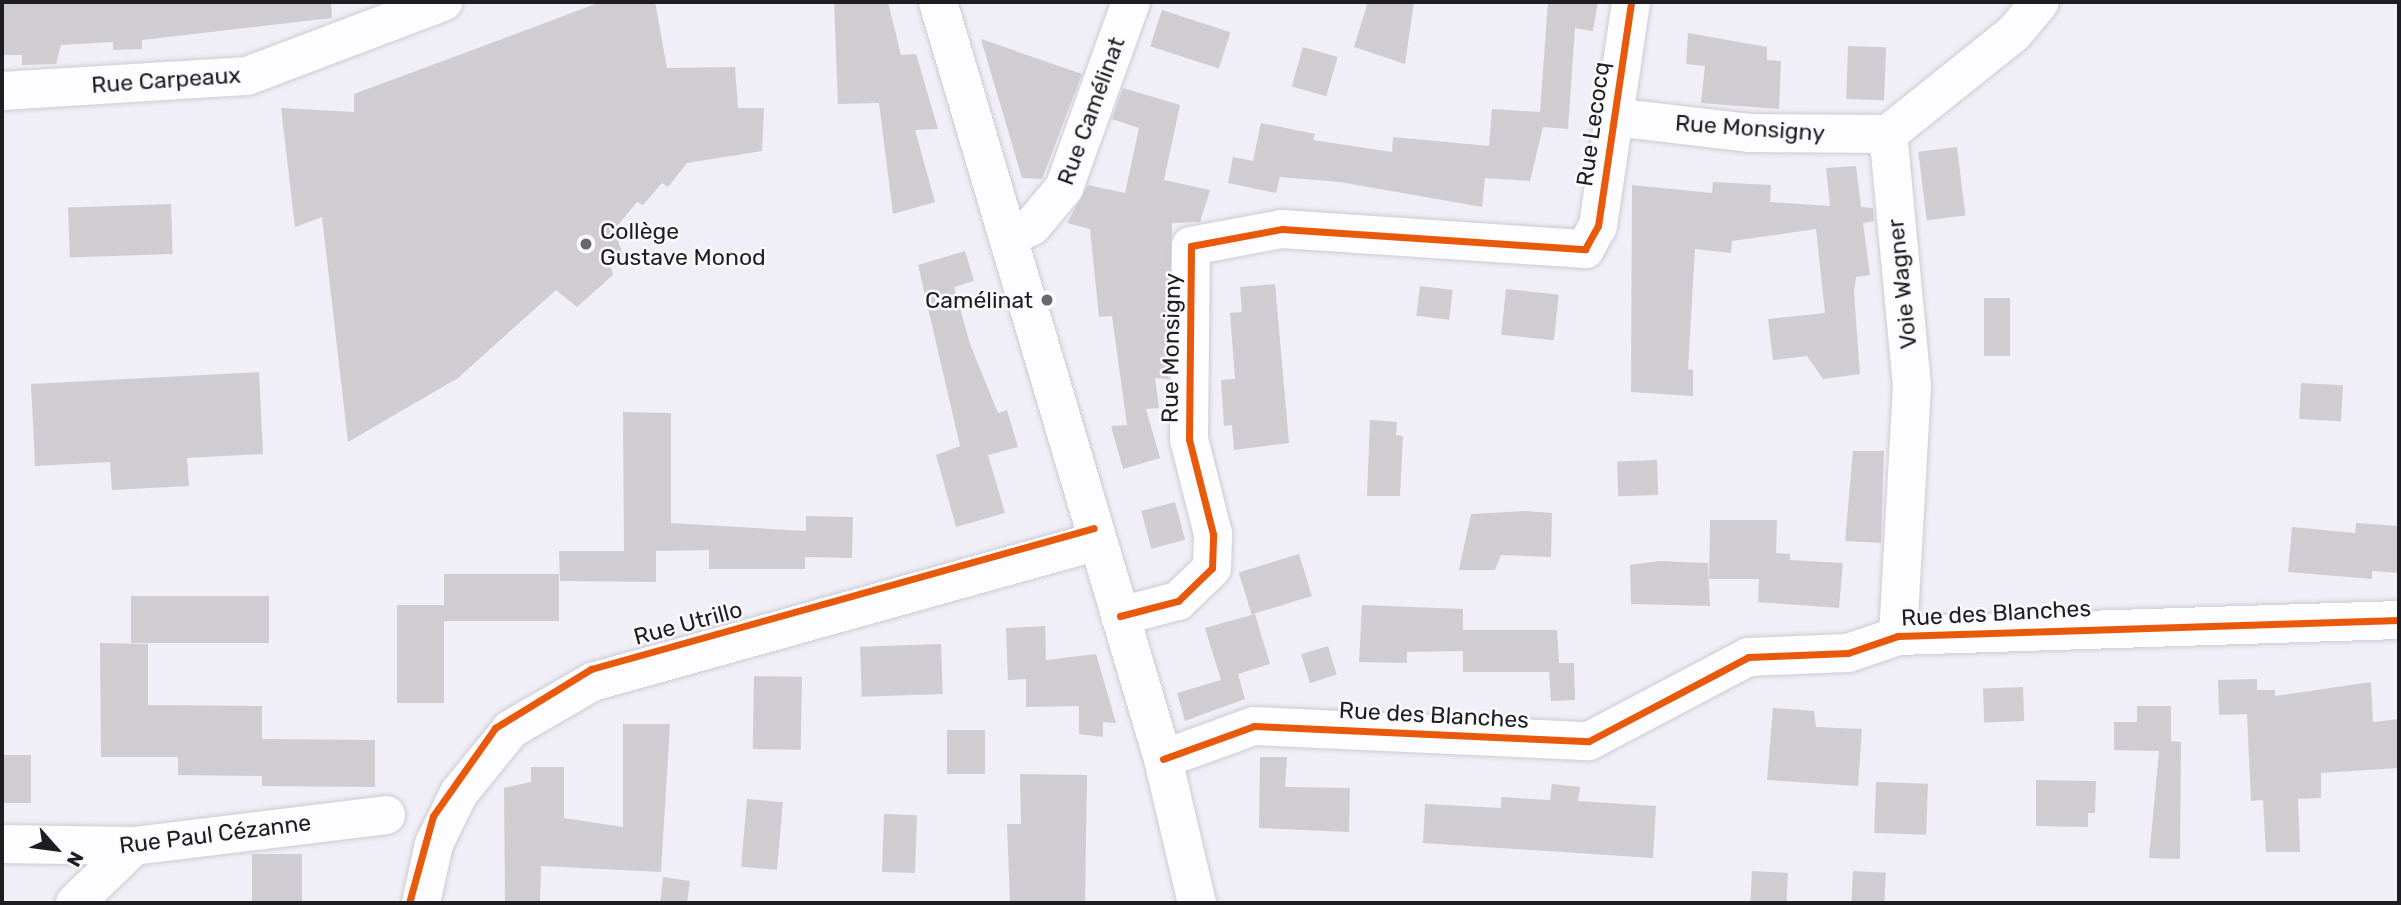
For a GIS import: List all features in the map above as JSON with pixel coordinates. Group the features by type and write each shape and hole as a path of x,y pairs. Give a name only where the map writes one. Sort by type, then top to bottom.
{"street":[{"name":"Rue Carpeaux","path":"2,91 247,76 443,2"},
{"path":"938,2 1163,758 1197,903"},
{"name":"Rue Camélinat","path":"1008,238 1032,226 1064,188 1131,2"},
{"name":"Rue Lecocq","path":"1586,249 1598,226 1631,2"},
{"path":"1888,134 2014,33 2040,2"},
{"name":"Rue Monsigny","path":"1613,117 1749,133 1888,134"},
{"name":"Voie Wagner","path":"1888,134 1912,386 1898,636"},
{"name":"Rue Monsigny","path":"1119,616 1178,601 1213,568 1213,534 1189,439 1191,246 1282,229 1586,249"},
{"name":"Rue Utrillo","path":"421,903 434,845 459,793 511,729 593,682 1098,541"},
{"name":"Rue des Blanches","path":"1163,758 1254,726 1589,741 1748,657 1848,653 1898,636 2399,620"},
{"name":"Rue Paul Cézanne","path":"2,844 134,846 386,815"},
{"path":"75,903 134,846"}],"building":[{"path":"2,2 331,2 332,18 142,40 142,49 113,50 113,42 61,45 56,64 22,65 22,55 2,55"},
{"path":"601,2 655,2 667,68 735,67 738,108 764,108 762,151 687,163 668,187 662,183 643,205 637,202 614,230 624,257 610,263 613,275 577,307 556,290 458,378 348,442 322,217 295,227 281,108 354,112 354,94"},
{"path":"834,2 888,2 901,55 916,54 938,129 915,130 935,202 893,214 879,103 838,104"},
{"path":"1368,2 1414,2 1405,64 1354,47"},
{"path":"1548,2 1598,2 1593,31 1575,28 1568,129 1543,127 1530,181 1485,178 1482,207 1340,182 1280,177 1276,193 1228,183 1233,157 1253,161 1261,123 1315,134 1313,140 1392,152 1393,137 1489,146 1492,109 1540,112"},
{"path":"1162,10 1230,32 1219,68 1150,46"},
{"path":"1688,33 1767,47 1767,60 1781,61 1779,109 1701,103 1705,66 1686,64"},
{"path":"981,39 1082,74 1042,179 1022,178"},
{"path":"1848,46 1886,47 1884,100 1846,99"},
{"path":"1303,47 1338,57 1326,96 1292,86"},
{"path":"1123,88 1180,105 1164,180 1210,190 1200,222 1172,223 1168,379 1155,378 1159,408 1146,409 1160,458 1123,469 1111,426 1127,425 1112,316 1099,317 1090,229 1067,223 1088,185 1125,193 1139,128 1112,119"},
{"path":"1957,147 1965,215 1927,220 1918,152"},
{"path":"1856,166 1861,207 1873,208 1874,221 1863,223 1870,275 1856,277 1854,293 1860,374 1823,379 1807,356 1773,360 1768,319 1825,313 1816,229 1732,241 1731,253 1695,249 1688,369 1693,370 1693,396 1631,392 1632,185 1712,193 1713,182 1771,185 1770,202 1830,206 1826,168"},
{"path":"171,204 173,254 70,258 68,208"},
{"path":"965,251 974,281 954,287 970,344 998,413 1007,410 1018,447 988,455 1005,513 956,527 936,455 960,446 918,265"},
{"path":"1275,284 1289,443 1234,450 1232,425 1224,426 1221,380 1235,379 1230,313 1242,312 1240,287"},
{"path":"1420,286 1453,290 1449,320 1416,316"},
{"path":"1506,289 1559,295 1554,340 1501,335"},
{"path":"1984,298 2010,298 2010,356 1984,356"},
{"path":"259,372 263,454 187,458 189,486 112,490 110,462 35,466 31,384"},
{"path":"2301,383 2343,385 2341,421 2299,419"},
{"path":"623,412 671,413 671,523 806,531 806,516 853,517 852,558 805,557 805,569 709,569 709,550 656,551 656,582 560,581 559,551 624,551"},
{"path":"1370,420 1397,422 1396,435 1403,436 1400,496 1367,496"},
{"path":"1853,451 1884,451 1881,543 1845,541"},
{"path":"1657,460 1658,495 1618,496 1617,461"},
{"path":"1175,502 1185,540 1151,549 1141,511"},
{"path":"1525,511 1552,513 1551,557 1501,555 1495,570 1459,570 1471,514"},
{"path":"1710,520 1777,520 1776,553 1790,554 1790,560 1843,563 1839,608 1758,602 1759,579 1709,579"},
{"path":"2356,523 2399,526 2399,573 2372,571 2372,579 2288,572 2292,527 2355,533"},
{"path":"1299,554 1312,596 1252,614 1239,572"},
{"path":"1659,561 1708,563 1710,606 1631,604 1630,565"},
{"path":"444,574 559,574 559,621 444,621 444,703 397,703 397,605 444,605"},
{"path":"131,596 269,596 269,643 131,643"},
{"path":"1362,605 1463,609 1463,630 1557,630 1559,663 1574,663 1575,700 1551,701 1549,672 1463,672 1463,651 1407,652 1407,663 1359,662"},
{"path":"1255,614 1270,664 1238,674 1245,699 1185,721 1177,693 1221,680 1205,628"},
{"path":"1045,626 1046,660 1096,654 1116,723 1103,722 1103,737 1079,734 1079,706 1026,707 1026,679 1008,680 1006,628"},
{"path":"100,643 148,644 148,705 262,706 262,739 375,740 375,787 262,786 262,776 178,775 178,757 101,757"},
{"path":"941,644 943,694 862,697 860,647"},
{"path":"1328,646 1337,675 1310,683 1301,654"},
{"path":"754,676 802,677 801,750 753,749"},
{"path":"2257,679 2257,690 2275,690 2275,696 2371,682 2373,722 2399,719 2399,768 2321,773 2321,798 2298,799 2300,852 2266,852 2263,800 2251,801 2247,714 2219,715 2218,680"},
{"path":"2023,687 2024,721 1984,722 1983,688"},
{"path":"2137,706 2171,706 2171,741 2181,742 2180,859 2149,858 2159,751 2114,750 2114,722 2137,722"},
{"path":"1773,708 1814,711 1816,727 1862,729 1858,786 1767,780"},
{"path":"623,724 670,724 661,872 541,866 540,903 505,903 504,788 531,782 531,767 564,767 564,818 623,827"},
{"path":"947,730 985,730 985,774 947,774"},
{"path":"2,755 31,755 31,803 2,803"},
{"path":"1260,757 1287,757 1285,787 1350,788 1349,832 1259,828"},
{"path":"1020,774 1087,775 1085,903 1010,903 1007,824 1021,824"},
{"path":"2036,780 2096,781 2095,813 2088,813 2088,827 2036,826"},
{"path":"1876,782 1928,784 1926,835 1874,833"},
{"path":"1552,784 1580,787 1578,801 1656,806 1653,858 1423,843 1425,804 1501,808 1501,797 1550,800"},
{"path":"747,799 783,802 777,870 741,867"},
{"path":"884,814 917,815 915,873 882,872"},
{"path":"252,854 302,854 302,903 252,903"},
{"path":"1752,871 1788,873 1786,903 1750,903"},
{"path":"1853,871 1886,873 1884,903 1851,903"},
{"path":"663,877 690,881 687,903 660,903"}],"cycle path":[{"path":"1120,616 1178,601 1212,568 1213,534 1189,439 1191,246 1282,229 1585,249 1598,226 1631,2"},
{"path":"409,903 433,816 495,728 591,669 1094,528"},
{"path":"1163,759 1254,726 1589,741 1748,657 1848,653 1898,636 2399,620"}],"place":[{"name":"Collège Gustave Monod","path":"586,244"},
{"name":"Camélinat","path":"1047,300"}]}
